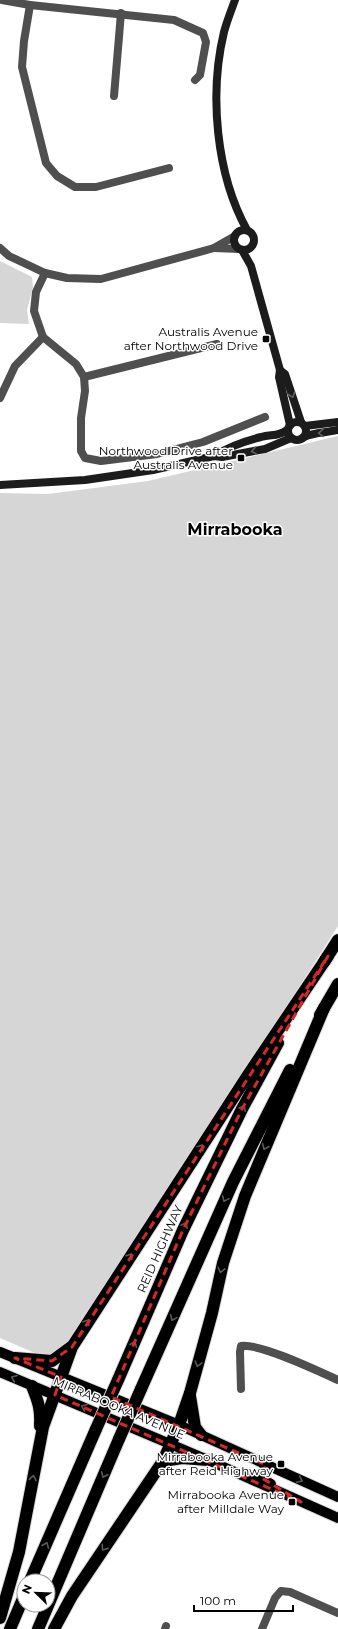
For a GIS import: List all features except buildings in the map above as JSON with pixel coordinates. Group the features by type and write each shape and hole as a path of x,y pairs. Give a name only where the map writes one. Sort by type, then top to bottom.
{"highway":[{"name":"REID HIGHWAY","path":"33,1573 183,1230 242,1109 282,1035 338,940"},
{"path":"0,1618 19,1552 42,1427 72,1347 244,1082 328,956"},
{"path":"38,1629 141,1389 233,1182 274,1101 338,984"},
{"path":"54,1629 72,1596 163,1461 171,1444 190,1393 212,1313 223,1263 238,1215 324,1008"},
{"path":"15,1358 52,1361 72,1347"},
{"path":"32,1386 41,1411 39,1443"},
{"path":"190,1393 195,1427 201,1435"},
{"path":"163,1461 182,1458 208,1460"},
{"path":"10,1629 17,1613"}],"main road":[{"path":"235,0 224,33 217,80 217,114 220,149 237,213 247,230 250,231 254,237 255,241 252,247 251,266 280,370 279,377 289,431 296,440 313,433 324,433 338,430"},
{"path":"237,213 234,243 251,266"},
{"path":"236,234 240,231 247,230"},
{"path":"240,250 249,250 252,247"},
{"path":"280,370 285,374 306,431 304,437"},
{"path":"214,456 222,457 265,449 289,431 294,422 303,424 338,422"},
{"path":"0,485 85,480 153,470 214,456 222,451 259,437 279,435 289,431"},
{"name":"MIRRABOOKA AVENUE","path":"0,1352 179,1425 338,1497"},
{"name":"MIRRABOOKA AVENUE","path":"0,1372 171,1444 338,1518"},
{"path":"266,1465 262,1473 264,1480 301,1502"}],"street":[{"path":"2,0 30,5 174,20 203,33 206,42 200,75 195,80"},
{"path":"30,5 24,41 22,67 46,163 57,176 75,187 96,187 170,168"},
{"path":"114,96 121,14"},
{"path":"0,248 9,256 45,273 67,278 101,278 214,248 236,234"},
{"path":"214,248 240,250"},
{"path":"45,273 36,292 34,311 43,337 76,364 84,377 85,391 81,418 81,451 85,458 94,461 157,454 204,442 265,417"},
{"path":"0,398 15,366 43,337"},
{"path":"84,377 217,344"},
{"path":"241,1389 240,1352 241,1346 246,1345 274,1354 338,1380"},
{"path":"262,1629 275,1598 281,1592 290,1592 338,1612"}],"highlighted area":[{"path":"328,956 242,1109 183,1230 111,1397 266,1465 262,1478 301,1502 55,1395 61,1377 15,1358 52,1361 72,1347"}],"shaded area":[{"path":"0,261 32,277 33,287 27,310 29,324 0,323"},
{"path":"338,436 338,926 58,1363 0,1338 0,493 48,494 148,481"}],"place":[{"name":"Australis Avenue after Northwood Drive","path":"266,339"},
{"name":"Northwood Drive after Australis Avenue","path":"241,458"},
{"name":"Mirrabooka Avenue after Reid Highway","path":"281,1464"},
{"name":"Mirrabooka Avenue after Milldale Way","path":"292,1502"}],"district":[{"name":"Mirrabooka","path":"235,529"}]}
